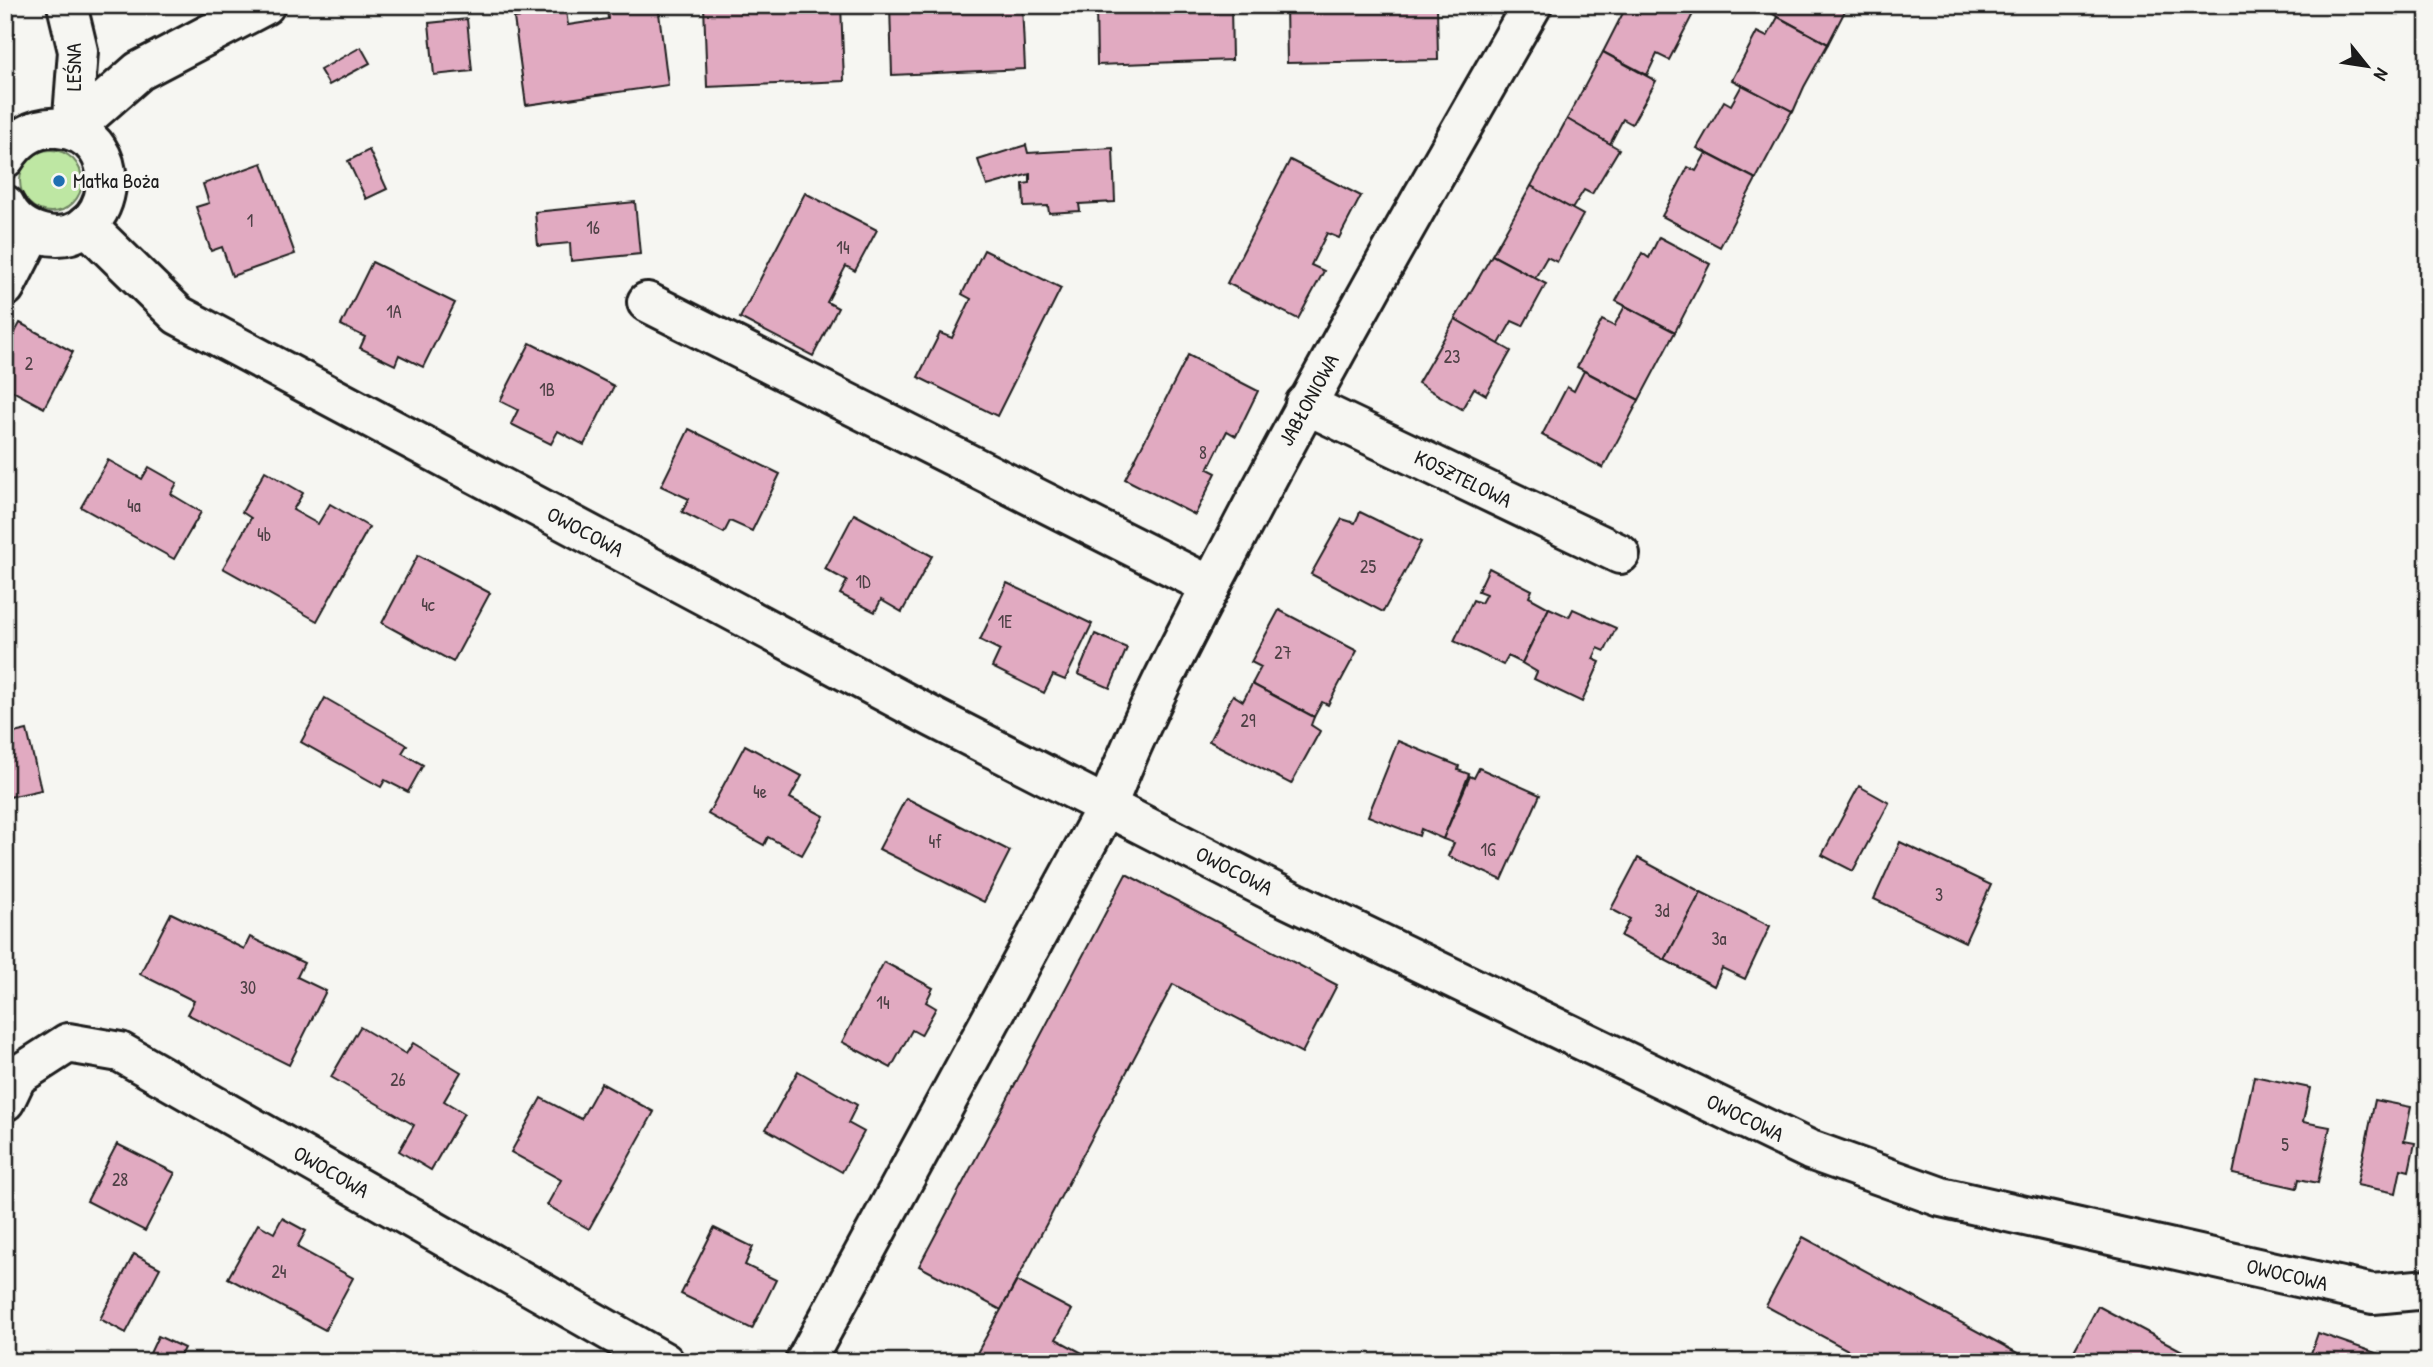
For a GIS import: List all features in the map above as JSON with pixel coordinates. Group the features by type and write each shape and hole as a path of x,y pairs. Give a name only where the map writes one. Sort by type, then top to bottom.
{"street":[{"name":"LEŚNA","path":"67,5 78,51 72,130"},
{"path":"72,130 139,71 265,5"},
{"name":"JABŁONIOWA","path":"1107,806 1130,751 1211,586 1305,404 1532,5"},
{"path":"5,158 24,136 40,129 72,130 87,138 98,150 108,181 105,198 98,213 86,225 61,236 33,232 18,222 5,205"},
{"name":"OWOCOWA","path":"86,225 178,315 934,718 1274,892 1810,1150 1941,1197 2373,1294 2428,1289"},
{"path":"5,287 33,232"},
{"path":"647,302 1211,586"},
{"name":"KOSZTELOWA","path":"1305,404 1620,554"},
{"path":"805,1362 1107,806"},
{"name":"OWOCOWA","path":"5,1101 17,1076 68,1043 120,1052 664,1362"}],"green space":[{"path":"51,150 63,152 73,159 80,169 80,193 73,203 63,210 51,212 39,210 29,203 22,193 20,181 22,169 29,159 39,152"}],"building":[{"path":"658,5 668,85 526,105 514,18 566,11 568,25 608,19 607,8"},
{"path":"704,5 841,5 844,81 707,87"},
{"path":"890,5 1022,5 1025,69 892,75"},
{"path":"1096,5 1231,5 1232,60 1097,65"},
{"path":"1286,5 1437,5 1438,60 1287,63"},
{"path":"1627,5 1677,5 1693,14 1669,60 1657,54 1647,75 1603,52"},
{"path":"1775,5 1848,5 1828,44 1771,13"},
{"path":"1778,17 1828,44 1793,112 1732,80 1757,32 1767,37"},
{"path":"467,19 472,71 434,75 429,23"},
{"path":"361,47 370,63 329,85 320,70"},
{"path":"1603,52 1656,81 1632,124 1623,119 1610,144 1567,119"},
{"path":"1742,85 1792,111 1756,179 1697,148 1724,101 1731,105"},
{"path":"1567,119 1619,149 1592,194 1584,190 1572,209 1531,186"},
{"path":"1026,145 1028,153 1113,148 1115,202 1079,204 1080,211 1049,213 1048,206 1024,207 1023,184 1030,183 1030,174 987,186 978,160"},
{"path":"369,150 387,189 366,199 348,161"},
{"path":"1706,153 1756,179 1720,247 1662,216 1688,167 1696,171"},
{"path":"1290,160 1361,196 1339,238 1327,233 1311,265 1324,271 1298,319 1227,283"},
{"path":"262,163 295,254 232,276 222,247 211,251 196,207 209,203 203,184"},
{"path":"1531,186 1583,215 1557,262 1547,257 1535,278 1492,255"},
{"path":"805,193 877,230 855,271 846,266 827,302 838,308 813,356 740,318"},
{"path":"635,202 640,254 571,261 570,243 538,246 535,212"},
{"path":"1659,237 1710,264 1675,332 1616,301 1642,253 1649,258"},
{"path":"984,250 1061,288 997,416 918,377 940,333 952,338 971,299 962,294"},
{"path":"1492,255 1546,284 1523,326 1512,321 1499,344 1455,319"},
{"path":"372,262 455,303 423,367 399,355 395,365 360,348 365,337 341,325"},
{"path":"1625,306 1675,332 1639,400 1577,367 1602,320 1614,326"},
{"path":"1455,319 1511,351 1486,395 1474,388 1462,409 1418,383"},
{"path":"20,323 73,352 44,408 5,387 5,351"},
{"path":"530,343 614,386 584,445 558,431 551,444 511,424 518,410 500,401"},
{"path":"1188,355 1258,391 1236,436 1227,431 1208,469 1216,473 1195,515 1125,479"},
{"path":"1584,371 1639,400 1603,468 1542,435 1567,387 1574,391"},
{"path":"689,429 780,474 752,531 730,521 724,533 682,512 689,499 661,486"},
{"path":"108,460 142,479 149,467 177,483 171,494 201,512 174,559 81,507"},
{"path":"265,471 303,493 293,510 318,524 330,504 369,527 317,621 223,568 251,518 242,512"},
{"path":"1360,512 1421,542 1383,612 1311,574 1342,519 1355,523"},
{"path":"854,514 932,556 902,612 881,600 875,612 840,594 847,581 825,569"},
{"path":"418,555 490,593 453,662 382,623"},
{"path":"1489,568 1532,590 1529,597 1549,608 1522,663 1508,656 1503,665 1454,641 1473,600 1481,603 1486,594 1478,591"},
{"path":"1007,583 1092,624 1065,680 1053,675 1044,693 992,667 1000,650 980,640"},
{"path":"1549,608 1569,617 1573,609 1616,628 1605,651 1598,648 1593,659 1600,662 1582,702 1534,679 1537,672 1522,663"},
{"path":"1279,610 1357,651 1328,705 1322,702 1314,717 1252,684 1261,667 1251,662"},
{"path":"1095,634 1127,648 1110,688 1078,674"},
{"path":"1252,684 1314,717 1311,725 1320,731 1291,784 1209,741 1233,695 1243,701"},
{"path":"325,698 407,745 402,753 423,765 408,792 385,780 381,787 301,742"},
{"path":"27,730 41,790 5,798 5,735"},
{"path":"1398,741 1459,766 1458,770 1469,774 1443,839 1421,829 1419,836 1368,816"},
{"path":"745,745 802,776 790,798 824,816 802,855 768,837 764,845 708,814"},
{"path":"1479,768 1540,795 1502,880 1448,856 1454,843 1443,839 1470,776 1474,778"},
{"path":"1859,786 1889,803 1853,871 1822,855"},
{"path":"906,798 1010,851 984,902 879,849"},
{"path":"1900,842 1991,885 1965,942 1874,899"},
{"path":"1638,858 1701,892 1665,960 1621,936 1630,919 1611,909"},
{"path":"1126,874 1337,985 1302,1053 1173,984 1001,1310 919,1266"},
{"path":"1701,892 1770,926 1745,979 1722,968 1714,986 1665,960"},
{"path":"171,913 244,949 250,937 304,963 297,977 326,991 289,1065 187,1014 194,1001 140,974"},
{"path":"884,962 933,988 926,1002 936,1008 921,1035 912,1030 891,1068 842,1042"},
{"path":"360,1027 406,1054 413,1043 461,1072 444,1101 464,1113 431,1170 399,1151 414,1125 331,1077"},
{"path":"798,1071 857,1105 848,1123 864,1132 842,1172 766,1129"},
{"path":"2254,1076 2310,1088 2303,1122 2330,1127 2318,1183 2299,1179 2297,1188 2233,1174"},
{"path":"601,1083 654,1112 589,1229 547,1205 561,1180 511,1152 541,1098 581,1119"},
{"path":"2375,1100 2411,1107 2404,1141 2415,1143 2409,1171 2401,1169 2396,1193 2357,1185"},
{"path":"117,1144 175,1173 145,1231 87,1201"},
{"path":"282,1218 306,1231 297,1247 353,1278 325,1330 228,1278 258,1224 274,1233"},
{"path":"714,1228 753,1247 745,1265 776,1280 752,1329 681,1294"},
{"path":"1803,1237 2034,1362 1870,1362 1766,1306"},
{"path":"134,1254 160,1268 126,1333 100,1319"},
{"path":"1017,1281 1072,1310 1056,1339 1099,1362 972,1362"},
{"path":"2098,1306 2203,1362 2068,1362"},
{"path":"2318,1333 2396,1360 2396,1362 2308,1362"},
{"path":"158,1336 184,1348 177,1362 146,1362"}],"place":[{"name":"Matka Boża","path":"59,181"}]}
